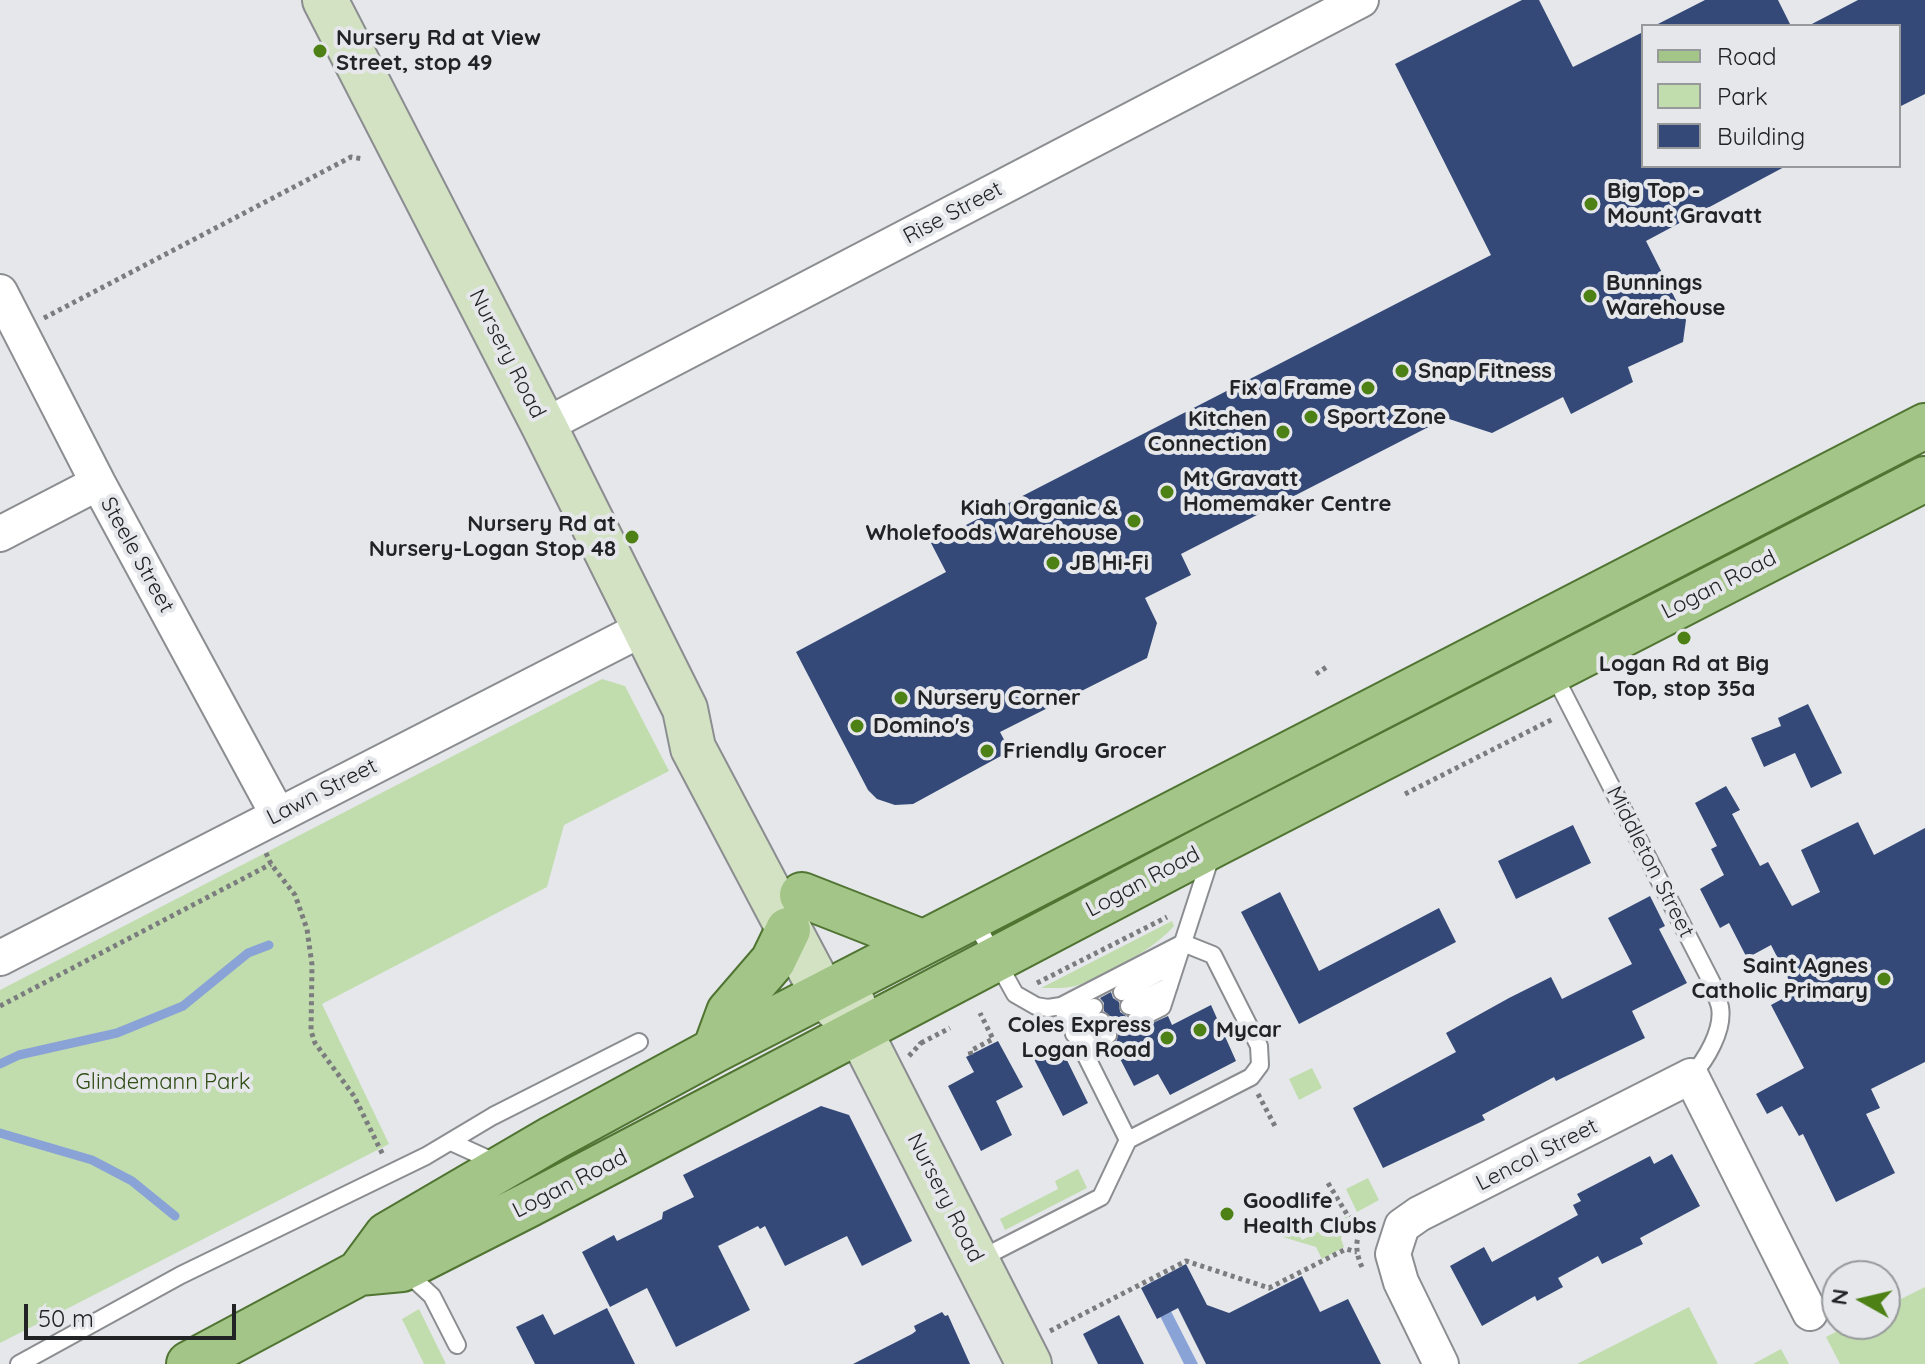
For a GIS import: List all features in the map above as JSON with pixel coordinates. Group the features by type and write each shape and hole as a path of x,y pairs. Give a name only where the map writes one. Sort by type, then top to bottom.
{"main road":[{"name":"Nursery Road","path":"325,0 544,426 685,709 713,737 795,913 977,1260 1039,1348"},
{"name":"Logan Road","path":"359,1273 387,1235 715,1050 1925,426"},
{"name":"Logan Road","path":"189,1364 359,1273 402,1269 1215,844 1925,479"},
{"path":"715,1050 729,1012 773,961 795,913 922,942"}],"street":[{"name":"Rise Street","path":"544,426 1361,0"},
{"name":"Steele Street","path":"0,292 267,821"},
{"path":"0,534 98,483"},
{"name":"Lawn Street","path":"0,958 644,628"},
{"path":"1691,1076 1810,1313"},
{"name":"Lencol Street","path":"1441,1364 1401,1282 1393,1254 1402,1226 1419,1214 1691,1076"}],"lane":[{"name":"Middleton Street","path":"1552,671 1712,983 1721,1010 1716,1035 1703,1063 1691,1076"},
{"path":"1176,964 1129,1006 1169,986 1215,844"},
{"path":"972,917 1015,994 1071,1027 1128,1140"},
{"path":"1071,1027 1183,943"},
{"path":"977,1260 1101,1197 1128,1140 1251,1077 1260,1065 1259,1046 1213,955 1183,943"},
{"path":"1071,1027 1101,1021 1071,1027"},
{"path":"19,1364 181,1275 392,1173 493,1116 639,1042"},
{"name":"Logan Road","path":"451,1142 504,1167"},
{"path":"402,1269 432,1296 457,1345"}],"path":[{"path":"20,331 351,157 363,159"},
{"path":"1316,674 1328,666"},
{"path":"1405,794 1565,713"},
{"path":"267,821 271,864 295,895 307,929 312,965 311,1031 315,1043 354,1096 392,1173"},
{"path":"0,1006 271,864"},
{"path":"1037,983 1196,902"},
{"path":"971,1055 970,1051 993,1039 980,1013"},
{"path":"905,1058 913,1054 915,1047 921,1043 950,1028"},
{"path":"916,1034 921,1043"},
{"path":"1259,1096 1276,1128"},
{"path":"1328,1183 1348,1216 1363,1226"},
{"path":"1039,1348 1186,1261 1269,1288 1346,1249 1357,1252"}],"green space":[{"name":"Glindemann Park","path":"602,679 625,686 669,771 564,825 547,887 322,1004 389,1144 0,1343 0,990"},
{"path":"1172,921 1174,926 1165,935 1117,967 1074,986 1041,988"},
{"path":"1312,1068 1322,1088 1299,1100 1289,1079"},
{"path":"1078,1169 1087,1188 1005,1230 1000,1219 1058,1189 1055,1181"},
{"path":"1368,1178 1379,1200 1357,1212 1346,1189"},
{"path":"1348,1216 1341,1239 1344,1247 1322,1259 1316,1247 1266,1232 1267,1228 1290,1217 1302,1240"},
{"path":"1925,1287 1925,1364 1840,1364 1828,1340 1901,1340 1901,1299"},
{"path":"1689,1307 1718,1364 1577,1364"},
{"path":"419,1309 446,1364 424,1364 402,1319"},
{"path":"1781,1349 1789,1364 1753,1364"}],"water":[{"path":"1155,1280 1198,1364 1184,1364 1145,1286"}],"building":[{"path":"1522,0 1539,0 1573,67 1641,33 1641,168 1782,168 1646,241 1686,320 1683,342 1628,367 1633,382 1571,414 1563,397 1492,433 1446,418 1181,554 1191,575 1145,598 1157,623 1147,658 1000,732 1010,751 913,804 895,805 877,799 868,790 796,652 946,572 931,543 1491,255 1395,64"},
{"path":"1705,0 1778,0 1790,24 1658,24"},
{"path":"1858,0 1925,0 1925,94 1901,106 1901,24 1812,24"},
{"path":"1808,704 1842,773 1811,788 1795,753 1764,767 1751,738 1781,726 1778,718"},
{"path":"1726,786 1740,810 1732,814 1760,866 1768,862 1792,906 1820,892 1801,850 1858,822 1874,855 1925,828 1925,1062 1871,1089 1880,1108 1866,1114 1895,1173 1836,1202 1803,1134 1799,1136 1782,1106 1767,1114 1756,1094 1804,1068 1771,1005 1795,992 1771,945 1747,958 1729,923 1720,928 1700,889 1724,875 1711,849 1717,846 1695,803"},
{"path":"1573,825 1591,863 1516,899 1498,861"},
{"path":"1280,892 1319,971 1439,908 1456,942 1299,1024 1241,912"},
{"path":"1650,896 1665,926 1659,929 1687,983 1632,1011 1645,1038 1556,1081 1554,1077 1482,1115 1485,1120 1383,1168 1353,1108 1456,1052 1446,1033 1509,998 1551,977 1562,999 1632,964 1608,918"},
{"name":"Coles Express Logan Road","path":"1111,992 1119,1002 1120,1012 1126,1016 1127,1026 1135,1031 1168,1016 1172,1025 1211,1005 1236,1061 1170,1095 1158,1074 1134,1086 1113,1045 1118,1031 1111,1025 1111,1017 1104,1011 1100,998"},
{"path":"998,1041 1023,1087 996,1101 1012,1135 981,1151 948,1086 974,1072 966,1057"},
{"path":"1060,1046 1088,1103 1063,1116 1034,1059"},
{"path":"821,1106 849,1115 912,1241 862,1266 847,1236 785,1266 765,1226 760,1229 758,1226 718,1246 750,1310 676,1347 647,1288 610,1307 582,1252 614,1235 617,1241 662,1219 663,1212 694,1197 683,1175"},
{"path":"1672,1154 1700,1206 1640,1238 1643,1244 1602,1264 1598,1256 1558,1278 1563,1287 1537,1301 1535,1296 1482,1326 1450,1266 1484,1247 1492,1262 1578,1215 1573,1205 1581,1201 1577,1194 1650,1156 1654,1164"},
{"path":"1186,1264 1207,1305 1229,1313 1302,1276 1320,1312 1348,1299 1381,1364 1206,1364 1178,1308 1157,1319 1141,1288"},
{"path":"607,1308 635,1364 535,1364 516,1327 543,1314 554,1335"},
{"path":"942,1312 948,1315 970,1364 853,1364 912,1334 916,1331 914,1326"},
{"path":"1119,1315 1144,1364 1098,1364 1083,1334"}],"waterway":[{"path":"0,1064 19,1055 117,1033 183,1006 248,953 269,945"},
{"path":"0,1133 92,1160 132,1181 175,1216"}],"place":[{"name":"Nursery Rd at View Street, stop 49","path":"320,51"},
{"name":"Big Top - Mount Gravatt","path":"1591,204"},
{"name":"Bunnings Warehouse","path":"1590,296"},
{"name":"Snap Fitness","path":"1402,371"},
{"name":"Fix a Frame","path":"1368,388"},
{"name":"Sport Zone","path":"1311,417"},
{"name":"Kitchen Connection","path":"1283,432"},
{"name":"Mt Gravatt Homemaker Centre","path":"1167,492"},
{"name":"Kiah Organic & Wholefoods Warehouse","path":"1134,521"},
{"name":"Nursery Rd at Nursery-Logan Stop 48","path":"632,537"},
{"name":"JB Hi-Fi","path":"1053,563"},
{"name":"Logan Rd at Big Top, stop 35a","path":"1684,638"},
{"name":"Nursery Corner","path":"901,698"},
{"name":"Domino's","path":"857,726"},
{"name":"Friendly Grocer","path":"987,751"},
{"name":"Saint Agnes Catholic Primary","path":"1884,979"},
{"name":"Mycar","path":"1200,1030"},
{"name":"Coles Express Logan Road","path":"1167,1038"},
{"name":"Goodlife Health Clubs","path":"1227,1214"}]}
